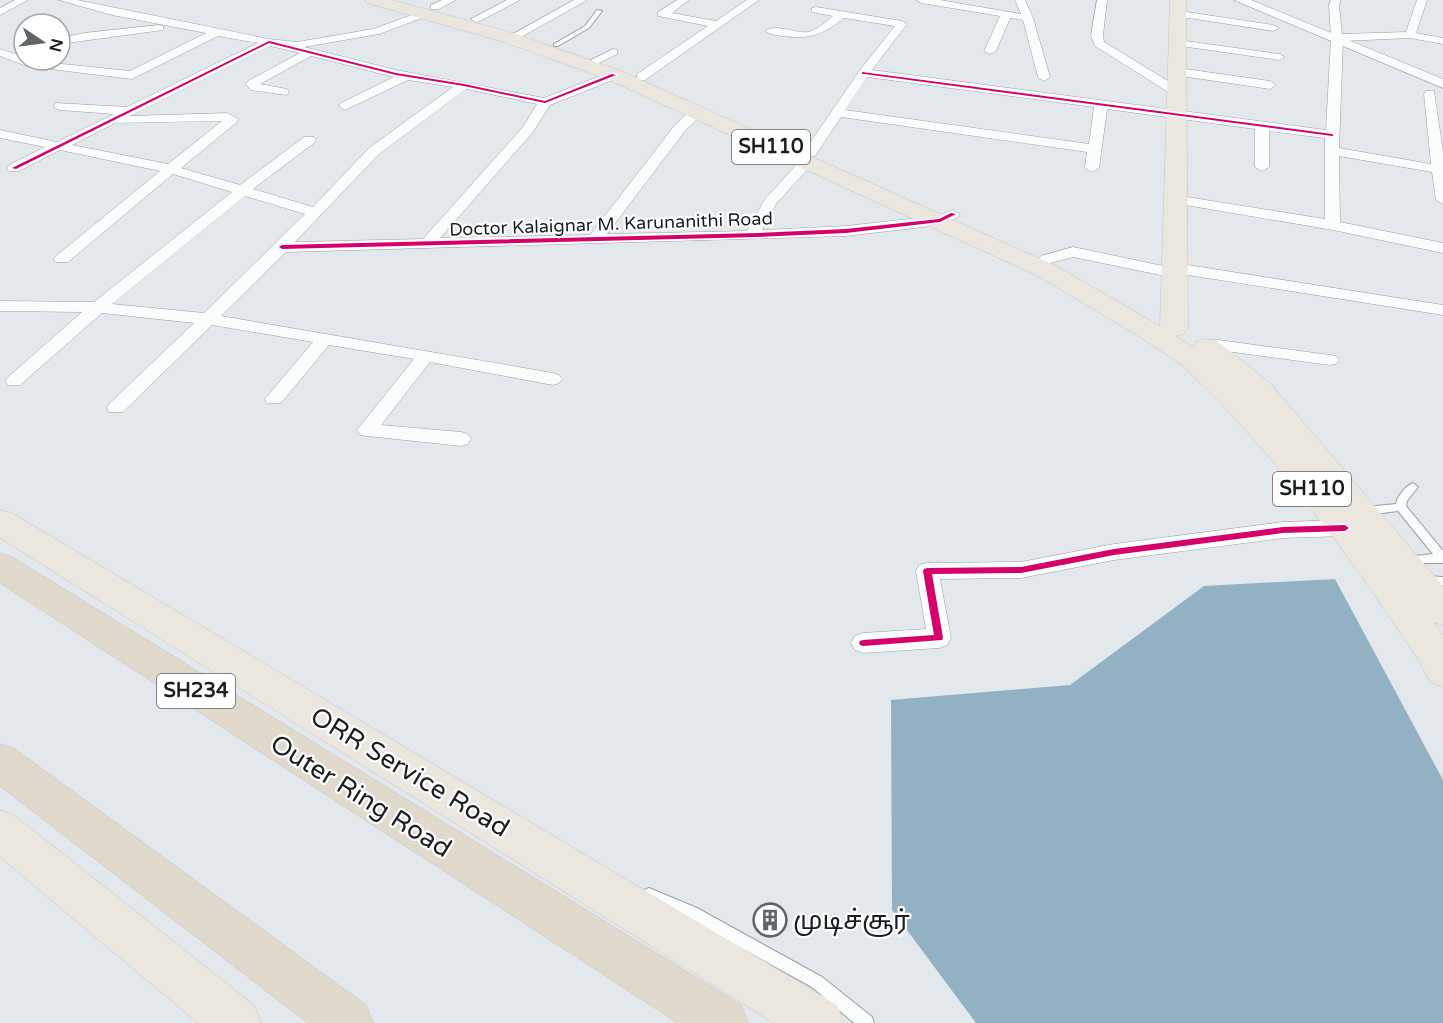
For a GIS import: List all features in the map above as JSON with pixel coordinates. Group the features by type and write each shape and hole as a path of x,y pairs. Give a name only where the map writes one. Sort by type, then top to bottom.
{"highway":[{"path":"0,542 11,573"},
{"name":"Outer Ring Road","path":"11,573 723,1023"},
{"path":"0,762 348,1023"}],"main road":[{"name":"SH110","path":"373,0 437,7 564,55 614,75 695,113 1047,258 1163,331 1229,394 1353,520 1421,574 1443,611"},
{"name":"SH110","path":"407,0 437,7 556,45 605,56 641,77 808,158"},
{"path":"1163,331 1175,270 1174,199 1179,7"},
{"name":"SH110","path":"947,217 1163,331 1207,346 1259,388 1353,520 1443,671"},
{"name":"ORR Service Road","path":"0,522 819,1023"},
{"path":"0,830 236,1023"}],"street":[{"path":"0,12 23,0"},
{"path":"64,0 112,12 269,42 297,45 332,41 375,32 437,7"},
{"path":"476,19 515,0"},
{"path":"519,33 582,0"},
{"path":"684,0 662,14 718,25"},
{"path":"641,77 754,0"},
{"path":"921,0 1028,18"},
{"path":"1020,0 1028,18 1044,77"},
{"path":"1102,0 1097,35 1098,44 1178,82 1270,85"},
{"path":"1333,225 1332,135 1337,38 1334,5 1336,0"},
{"path":"1410,35 1422,0"},
{"path":"1249,2 1443,84"},
{"path":"112,12 130,4"},
{"path":"1179,7 1273,28"},
{"path":"752,235 770,202 808,158 864,73 902,24 816,10"},
{"path":"771,31 809,37 817,35 842,14"},
{"path":"990,51 1006,14"},
{"path":"72,39 95,34 186,26"},
{"path":"4,54 26,62 132,75 217,32"},
{"path":"1337,38 1410,35 1443,40"},
{"path":"14,168 269,42 307,54 406,76 464,85 545,102 614,75"},
{"path":"1178,43 1279,57"},
{"path":"283,92 255,87 252,84 307,54"},
{"path":"864,73 1332,135"},
{"path":"345,106 406,76"},
{"path":"116,408 282,247 374,151 464,85"},
{"path":"1430,94 1439,132 1443,200"},
{"path":"427,244 528,129 545,102"},
{"path":"1092,168 1101,105"},
{"path":"60,106 130,111"},
{"path":"595,239 680,128 695,113"},
{"path":"838,113 1094,149"},
{"path":"62,260 232,119 227,117 112,120"},
{"path":"1262,126 1262,167"},
{"path":"0,134 170,170 315,212"},
{"path":"15,381 95,307 241,190 309,140"},
{"path":"1332,151 1440,170"},
{"path":"1174,199 1333,225 1443,248"},
{"name":"Doctor Kalaignar M. Karunanithi Road","path":"282,247 846,231 947,217"},
{"path":"1047,258 1073,252 1175,270 1443,310"},
{"path":"0,306 95,307 208,319 553,379"},
{"path":"274,399 325,339"},
{"path":"1207,346 1218,345 1330,360"},
{"path":"426,356 367,430 461,439"},
{"path":"863,643 939,638 927,571 1021,570 1114,552 1353,520"}],"lane":[{"path":"556,45 587,27 598,11"},
{"path":"1413,487 1402,500 1401,507 1442,559 1421,574"},
{"path":"1353,520 1401,507"},
{"path":"564,866 634,889 692,913 817,982 866,1023"}],"water":[{"path":"1335,579 1443,780 1443,1023 976,1023 892,910 891,700 1070,685 1204,586"}],"cycle path":[{"path":"14,168 269,42 396,74 545,102 614,75"},
{"path":"864,73 1332,135"},
{"path":"282,247 846,231 940,220 953,214"},
{"path":"863,643 939,638 927,571 1021,570 1114,552 1283,530 1345,528"}],"place":[{"name":"முடிச்சூர்","path":"770,920"}]}
